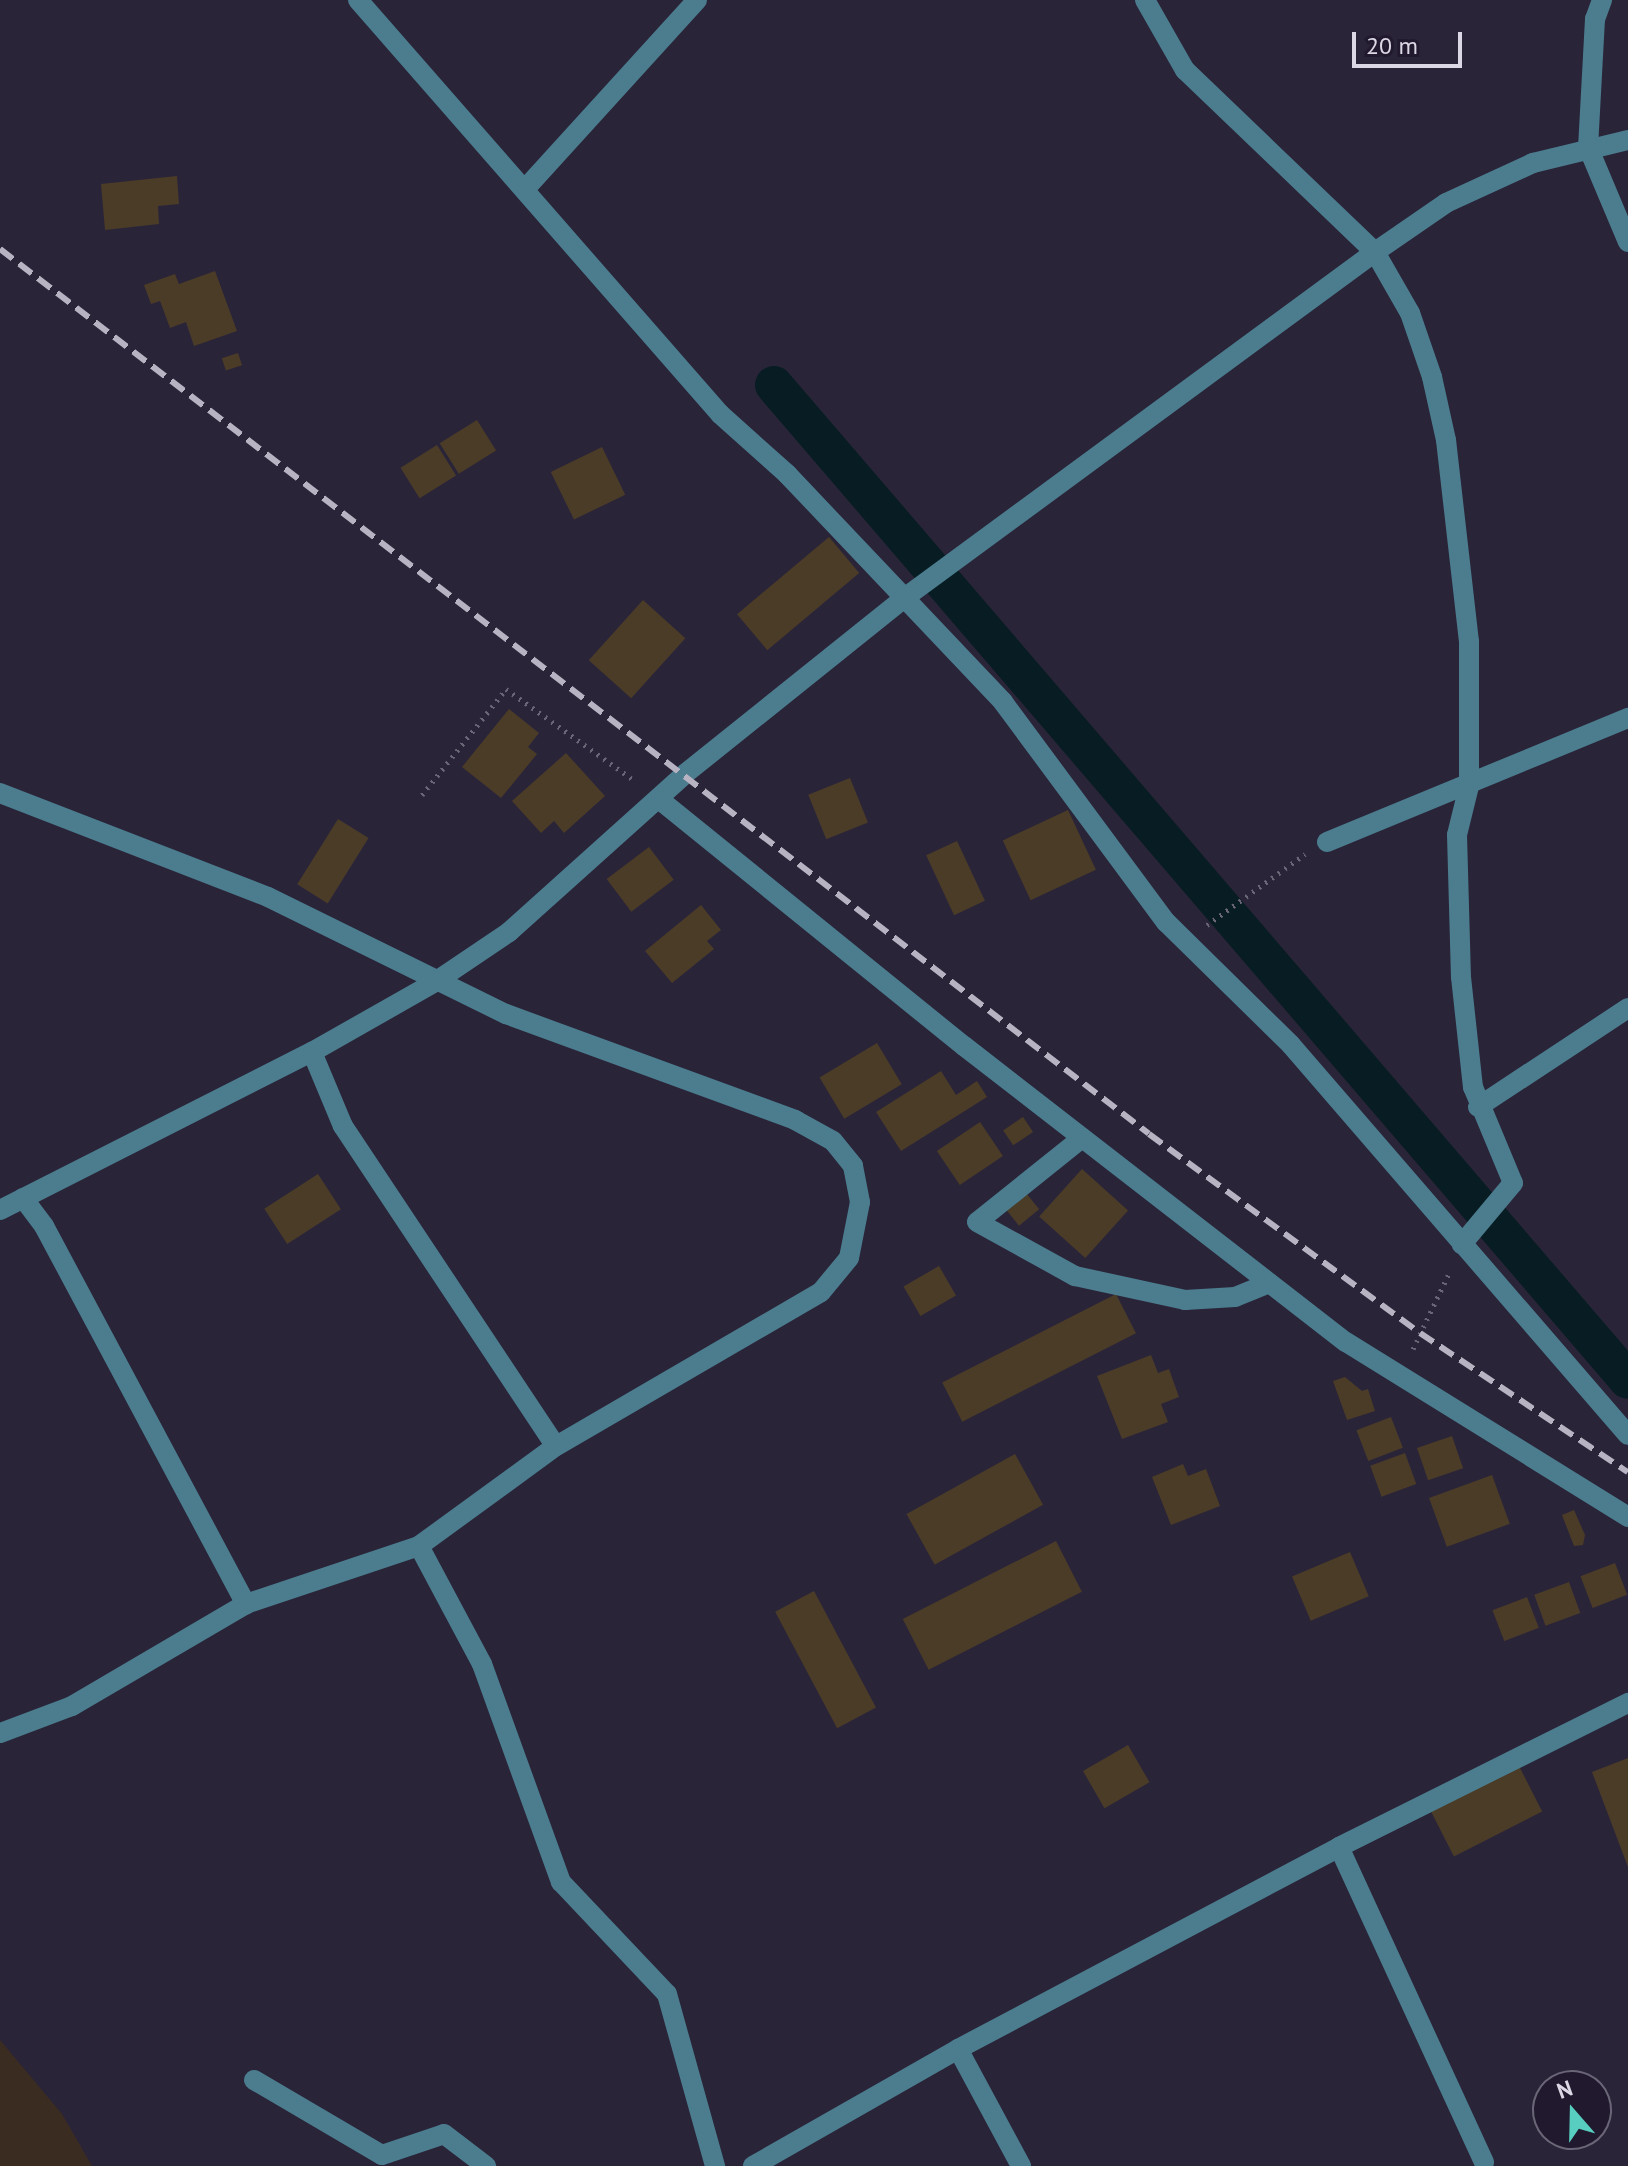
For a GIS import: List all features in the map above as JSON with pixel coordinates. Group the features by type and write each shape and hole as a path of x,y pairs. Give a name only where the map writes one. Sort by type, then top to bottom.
{"street":[{"path":"358,0 526,188 720,414 914,592 1003,702 1166,922 1291,1045 1468,1237 1628,1435"},
{"path":"526,188 697,0"},
{"path":"1145,0 1185,70 1375,252 1410,313 1446,440 1469,641 1469,786 1457,851 1461,977 1478,1107 1512,1177 1512,1191 1468,1237"},
{"path":"1602,0 1595,19 1588,147 1628,242"},
{"path":"0,1210 312,1052 435,982 509,932 660,800 686,773 914,592 1375,252 1446,203 1533,163 1588,147 1628,140"},
{"path":"1327,842 1628,718"},
{"path":"0,793 268,897 435,982 506,1014 795,1120 833,1141 853,1166 860,1202 849,1258 821,1292 556,1446 419,1546 246,1604 72,1706 0,1733"},
{"path":"660,800 1082,1138 1346,1342 1628,1517"},
{"path":"1478,1107 1628,1008"},
{"path":"312,1052 343,1126 556,1446"},
{"path":"1082,1138 977,1222 1075,1276 1185,1300 1235,1297 1269,1283"},
{"path":"23,1198 44,1226 246,1604"},
{"path":"419,1546 482,1664 561,1882 667,1994 715,2166"},
{"path":"753,2166 958,2049 1339,1847 1628,1703"},
{"path":"1339,1847 1484,2162"},
{"path":"958,2049 1021,2166"},
{"path":"254,2080 382,2155 444,2134 486,2166"}],"path":[{"path":"422,795 506,689 660,800"},
{"path":"1211,926 1244,898 1327,842"},
{"path":"1413,1349 1468,1237"}],"shaded area":[{"path":"0,2040 62,2114 92,2166 0,2166"}],"building":[{"path":"177,176 179,204 158,206 159,224 105,230 101,184"},
{"path":"215,271 237,331 194,346 186,322 170,328 160,301 151,304 144,285 175,274 179,284"},
{"path":"238,353 242,365 226,371 222,358"},
{"path":"477,420 496,451 459,474 440,443"},
{"path":"437,445 456,476 420,498 401,468"},
{"path":"602,447 625,495 574,520 551,472"},
{"path":"829,537 859,573 767,650 737,614"},
{"path":"643,600 685,638 631,698 589,660"},
{"path":"509,709 539,733 528,747 537,754 501,798 462,767"},
{"path":"566,753 605,796 564,833 554,821 541,833 512,801"},
{"path":"850,778 868,823 826,839 808,795"},
{"path":"1068,810 1096,870 1031,900 1003,840"},
{"path":"338,819 369,838 328,903 297,884"},
{"path":"957,841 985,901 954,915 926,855"},
{"path":"649,847 674,880 631,912 607,879"},
{"path":"701,905 721,930 707,941 714,949 672,983 645,951"},
{"path":"877,1043 902,1084 844,1119 820,1078"},
{"path":"941,1071 956,1095 977,1081 987,1097 901,1151 876,1112"},
{"path":"1023,1117 1033,1132 1013,1145 1003,1130"},
{"path":"980,1122 1003,1156 960,1185 937,1151"},
{"path":"1082,1169 1128,1210 1085,1258 1039,1217"},
{"path":"318,1174 341,1209 287,1244 264,1209"},
{"path":"1026,1193 1039,1209 1019,1226 1006,1209"},
{"path":"939,1266 956,1295 920,1316 903,1286"},
{"path":"1116,1294 1136,1333 962,1422 942,1383"},
{"path":"1151,1355 1158,1373 1169,1369 1179,1397 1161,1404 1168,1422 1122,1439 1097,1376"},
{"path":"1345,1377 1362,1391 1368,1389 1375,1411 1347,1420 1333,1381"},
{"path":"1391,1417 1403,1448 1368,1461 1356,1430"},
{"path":"1452,1436 1463,1468 1428,1480 1417,1448"},
{"path":"1405,1453 1416,1484 1382,1497 1370,1466"},
{"path":"1015,1454 1043,1505 935,1565 907,1514"},
{"path":"1183,1464 1188,1476 1206,1469 1220,1506 1171,1525 1152,1477"},
{"path":"1492,1475 1510,1524 1447,1547 1429,1498"},
{"path":"1574,1510 1585,1535 1583,1545 1574,1546 1562,1515"},
{"path":"1056,1541 1082,1592 929,1670 903,1619"},
{"path":"1350,1552 1369,1596 1311,1621 1292,1577"},
{"path":"1615,1563 1627,1595 1593,1608 1580,1576"},
{"path":"1569,1582 1580,1613 1546,1626 1534,1595"},
{"path":"814,1591 876,1708 837,1728 775,1612"},
{"path":"1527,1597 1539,1628 1504,1641 1492,1610"},
{"path":"1128,1745 1150,1782 1104,1808 1083,1771"},
{"path":"1628,1758 1628,1867 1592,1772"},
{"path":"1519,1766 1542,1811 1454,1856 1431,1811"}],"waterway":[{"path":"774,385 1628,1380"}],"railway":[{"path":"0,249 1149,1134 1420,1333 1628,1472"}]}
